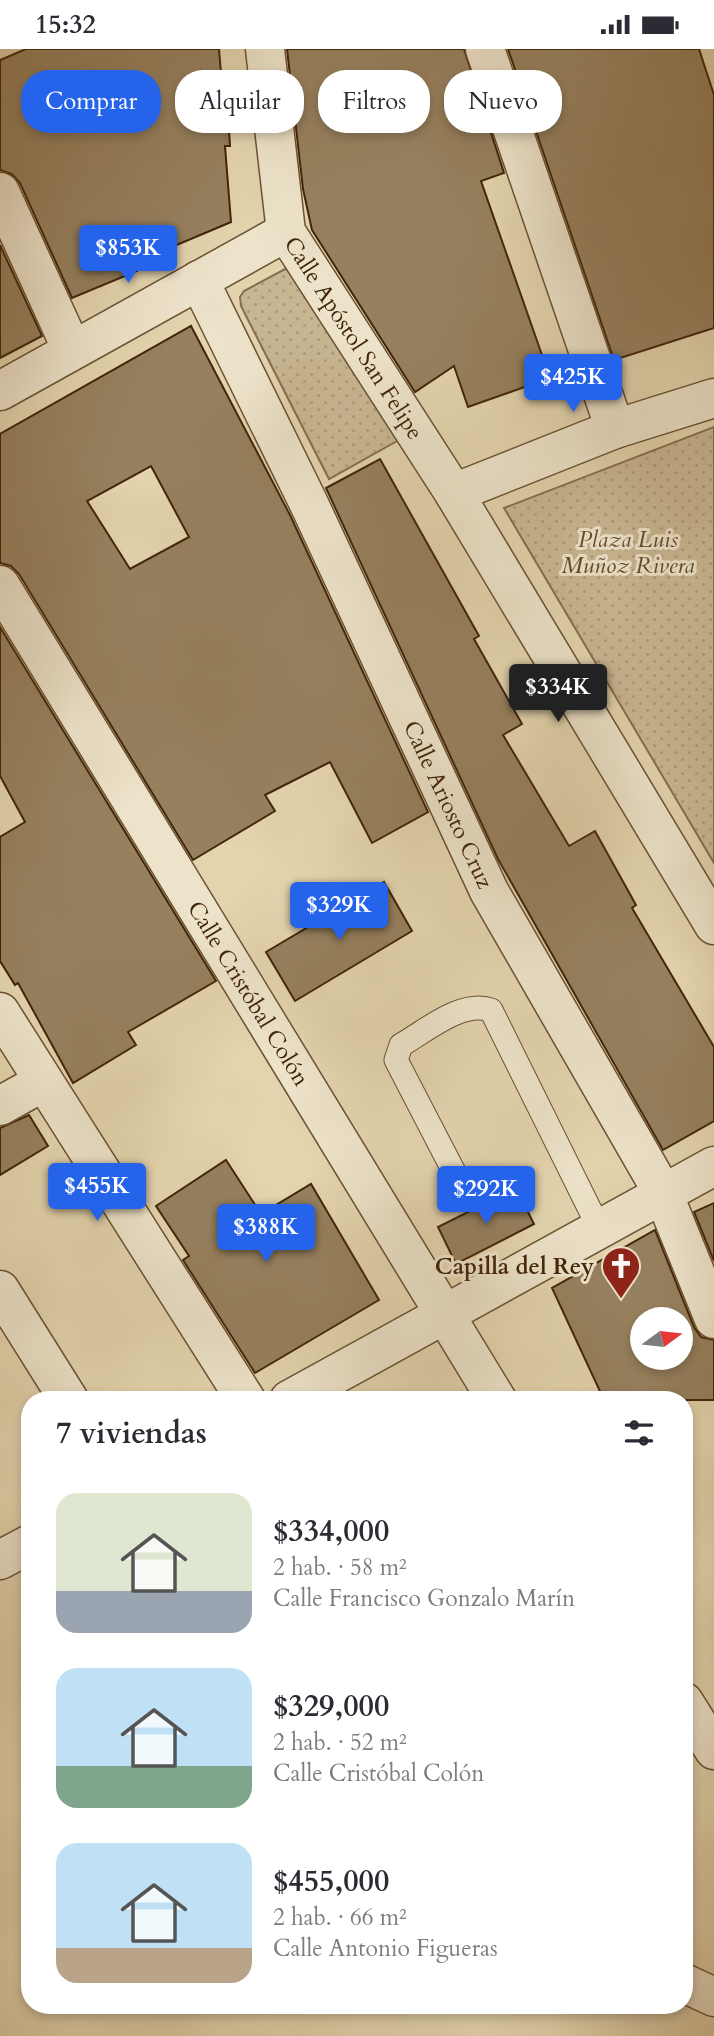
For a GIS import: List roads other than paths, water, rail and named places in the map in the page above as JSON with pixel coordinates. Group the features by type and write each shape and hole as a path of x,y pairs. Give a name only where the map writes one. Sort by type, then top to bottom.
{"street":[{"name":"Calle Apóstol San Felipe","path":"265,49 286,232 454,493 714,925"},
{"path":"485,49 615,429"},
{"path":"0,193 72,350"},
{"path":"0,391 286,232"},
{"name":"Calle Ariosto Cruz","path":"199,280 310,506 489,891 663,1193 714,1319"},
{"path":"454,493 615,429 714,398"},
{"name":"Calle Cristóbal Colón","path":"0,585 491,1391"},
{"path":"0,1012 240,1391"},
{"path":"0,1106 43,1082"},
{"path":"305,1391 714,1166"},
{"path":"0,1290 63,1391"},
{"path":"0,1560 21,1549"},
{"path":"693,1716 714,1750"},
{"path":"693,1987 714,1997"}],"lane":[{"path":"466,1195 396,1061 401,1045 465,1009 480,1007 491,1010 599,1228"}],"place":[{"name":"Capilla del Rey","path":"621,1300"}],"park label":[{"name":"Plaza Luis Muñoz Rivera","path":"628,552"}]}
